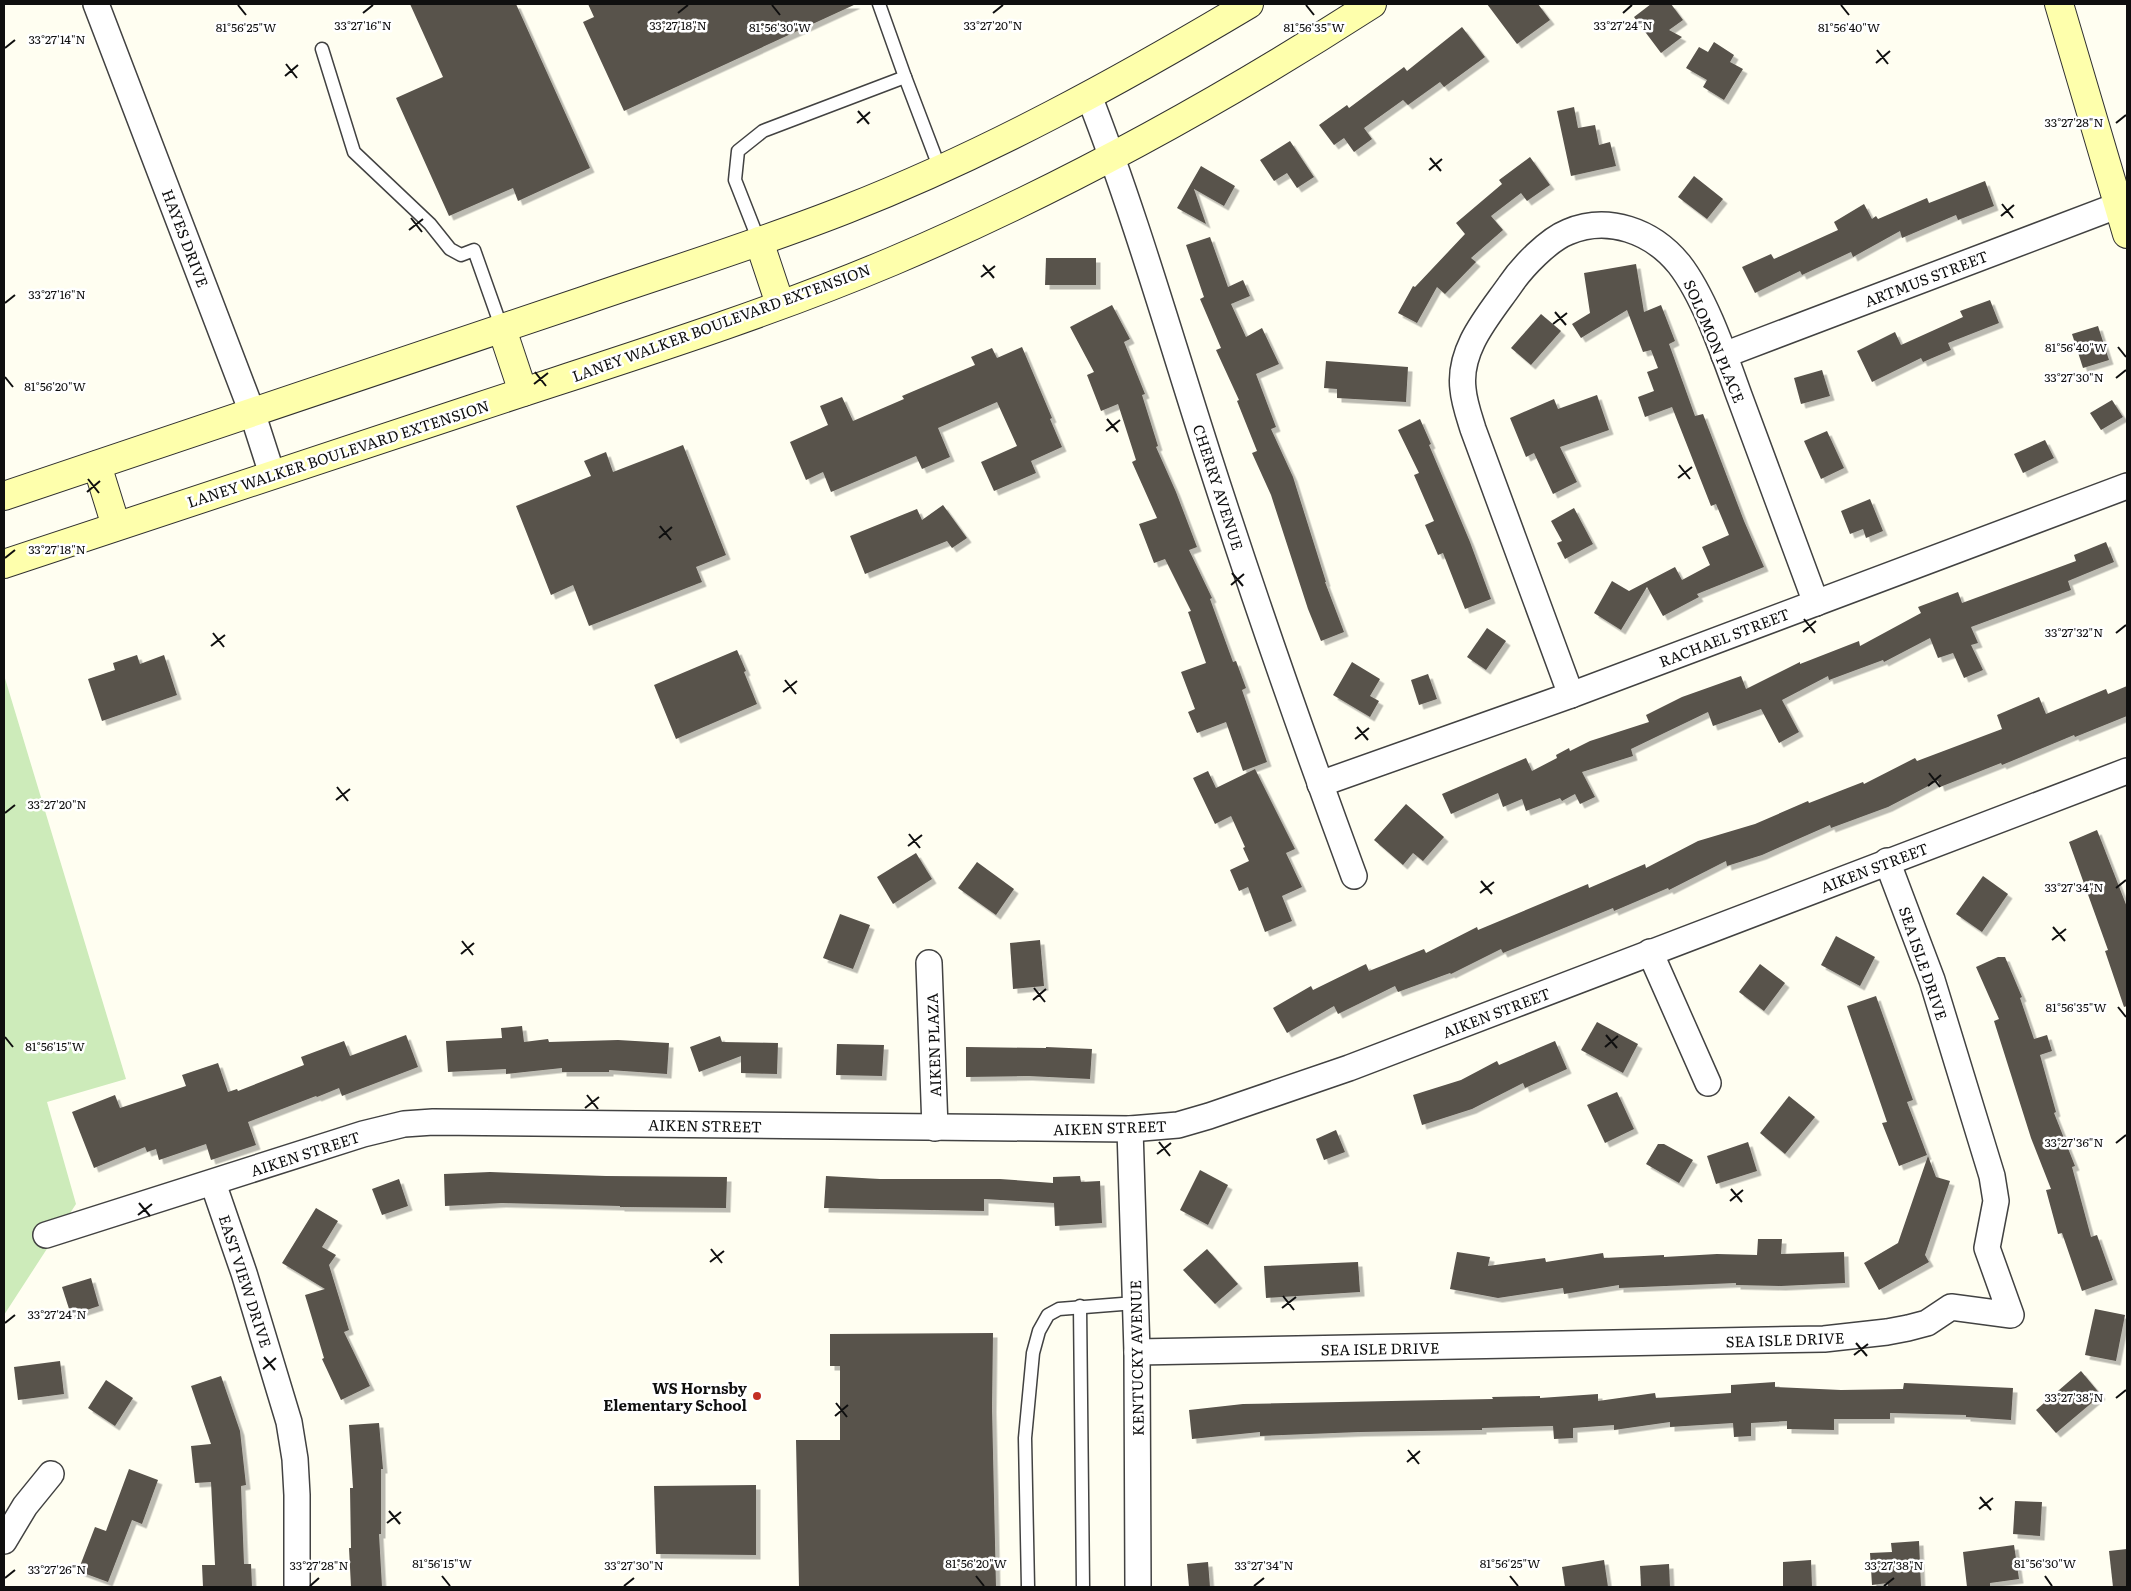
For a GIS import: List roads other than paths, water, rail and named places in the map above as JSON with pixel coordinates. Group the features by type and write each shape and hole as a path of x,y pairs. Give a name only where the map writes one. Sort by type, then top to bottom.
{"main road":[{"path":"4,496 502,329 847,209 940,169 1089,96 1162,56 1249,4"},
{"name":"LANEY WALKER BOULEVARD EXTENSION","path":"4,564 523,392 780,304 892,261 1113,156 1209,104 1372,4"},
{"path":"2059,4 2123,204 2127,234"},
{"path":"759,241 780,304"},
{"path":"502,329 523,392"},
{"path":"97,465 116,526"}],"street":[{"name":"HAYES DRIVE","path":"96,4 252,412 272,474"},
{"name":"CHERRY AVENUE","path":"1089,96 1113,156 1210,461 1320,784 1354,876"},
{"name":"ARTMUS STREET","path":"1724,355 2123,204"},
{"name":"SOLOMON PLACE","path":"1571,695 1473,429 1463,388 1463,368 1466,354 1485,320 1516,275 1548,245 1566,232 1594,225 1630,228 1663,247 1679,264 1692,283 1724,355 1816,603"},
{"name":"RACHAEL STREET","path":"1320,784 1571,695 2127,486"},
{"name":"AIKEN STREET","path":"46,1235 363,1134 404,1124 434,1122 1130,1129 1178,1125 1230,1110 1358,1064 2127,771"},
{"name":"SEA ISLE DRIVE","path":"1137,1352 1824,1338 1908,1328 1927,1323 1951,1308 2011,1315 1987,1248 1996,1201 1992,1176 1932,980 1887,862"},
{"path":"1650,952 1708,1084"},
{"name":"AIKEN PLAZA","path":"929,963 935,1128"},
{"name":"KENTUCKY AVENUE","path":"1130,1129 1137,1352 1138,1587"},
{"name":"EAST VIEW DRIVE","path":"213,1183 247,1282 289,1422 295,1458 297,1495 297,1587"},
{"path":"4,1541 25,1506 50,1474"}],"lane":[{"path":"879,4 940,169"},
{"path":"322,49 354,152 430,224 450,249 461,255 474,250 502,329"},
{"path":"759,241 735,180 738,151 764,131 905,77"},
{"path":"1028,1587 1026,1438 1033,1353 1038,1331 1048,1315 1059,1309 1135,1302"},
{"path":"1080,1306 1084,1587"}],"place":[{"name":"WS Hornsby Elementary School","path":"757,1396"}]}
